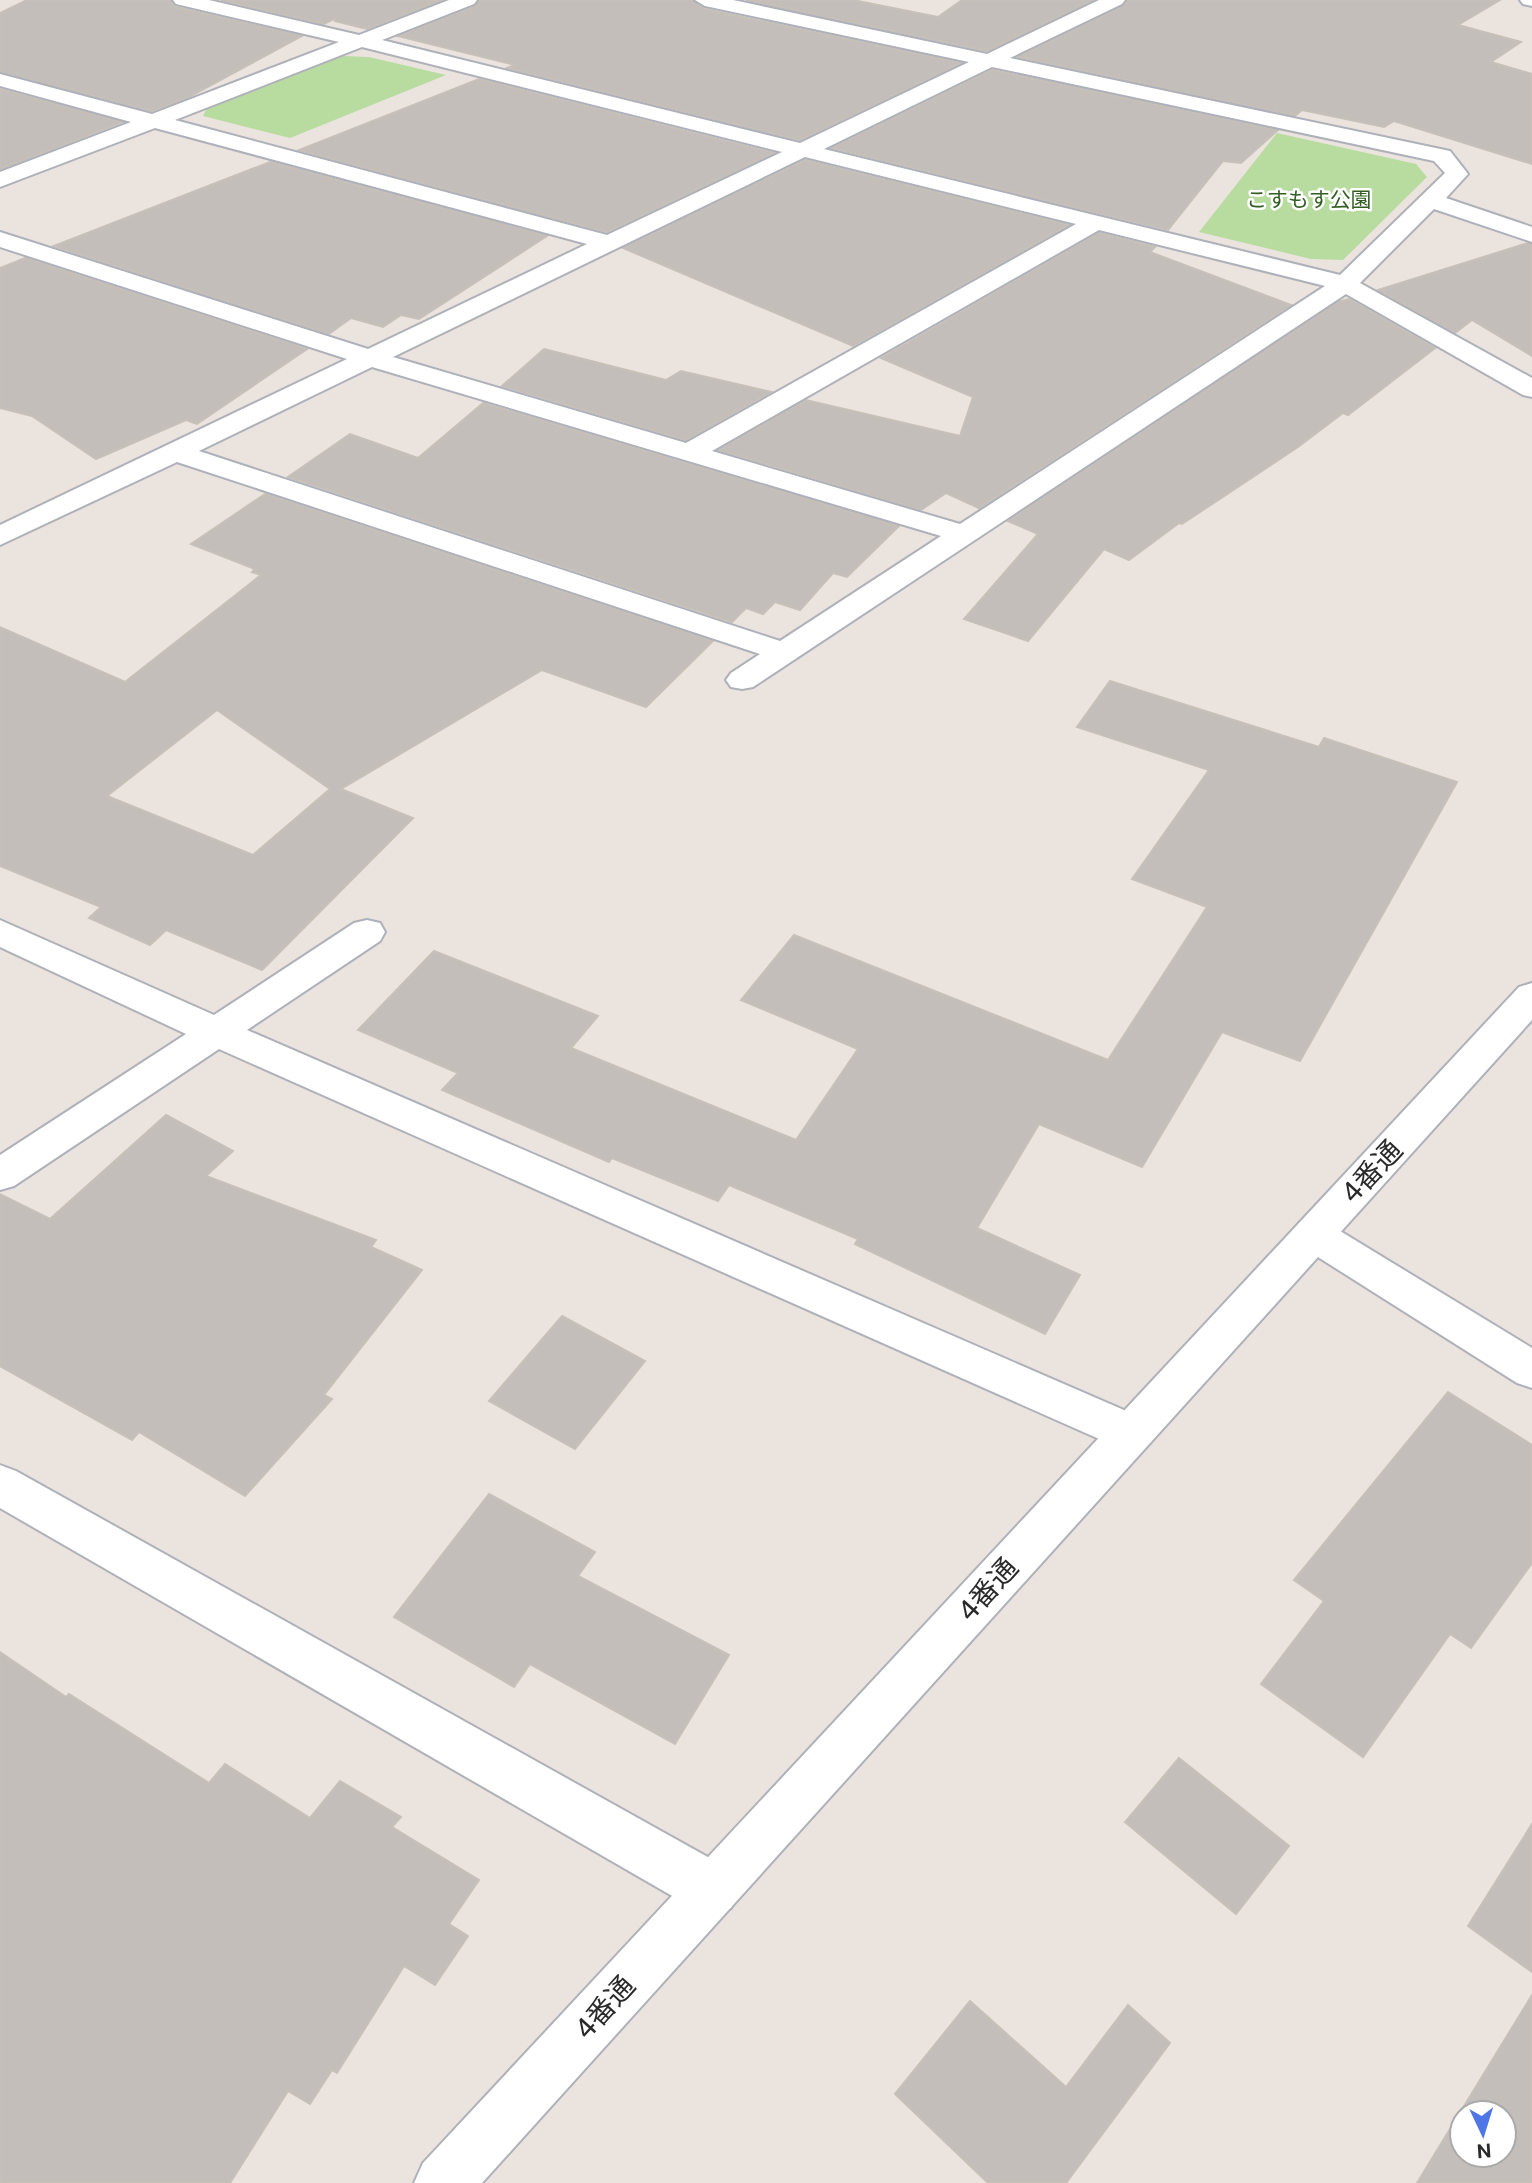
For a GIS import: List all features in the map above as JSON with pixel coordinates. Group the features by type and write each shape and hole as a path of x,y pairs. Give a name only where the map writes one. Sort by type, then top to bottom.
{"street":[{"path":"183,0 361,41 1345,284 1532,389"},
{"path":"0,180 467,0"},
{"path":"705,0 1442,156 1457,174 1345,284 742,680"},
{"path":"0,536 1115,0"},
{"path":"0,80 609,243"},
{"path":"1430,200 1532,235"},
{"path":"690,453 1097,222"},
{"path":"0,239 370,358 964,534"},
{"path":"175,452 783,652"},
{"path":"0,932 216,1032 1130,1433"},
{"path":"0,1175 367,932"},
{"name":"4番通","path":"464,2176 712,1889 1532,996"},
{"path":"1314,1234 1532,1370"},
{"path":"0,1485 712,1889"}],"green space":[{"path":"343,56 369,57 446,75 290,138 203,116 207,108"},
{"name":"こすもす公園","path":"1277,133 1416,164 1427,177 1343,260 1311,259 1199,232"}],"building":[{"path":"27,0 170,0 175,7 302,36 187,98 152,111 0,72 0,13"},
{"path":"221,0 442,0 367,29 335,21 336,18 324,24"},
{"path":"480,0 693,0 704,9 961,63 800,140 507,68 515,65 398,36 475,6"},
{"path":"746,0 853,0 938,17 962,0 1093,0 987,51"},
{"path":"1128,0 1500,0 1458,25 1521,42 1491,62 1532,74 1532,164 1394,121 1384,127 1302,110 1295,116 1018,57 1123,6"},
{"path":"992,70 1278,130 1241,163 1223,161 1168,230 832,148"},
{"path":"479,79 774,153 607,232 299,150"},
{"path":"0,89 123,122 0,169"},
{"path":"805,160 1069,225 853,346 623,248"},
{"path":"270,162 547,236 419,319 401,315 383,327 351,318 329,334 54,246"},
{"path":"1099,233 1155,247 1150,252 1291,305 979,508 946,493 921,510 719,450 806,400 960,436 973,397 881,358"},
{"path":"1528,243 1532,244 1532,356 1472,320 1455,333 1378,290"},
{"path":"25,258 307,349 197,424 186,420 96,459 32,416 0,408 0,268"},
{"path":"1349,299 1435,348 1348,415 1343,413 1298,447 1182,524 1179,523 1129,560 1104,549 1028,641 964,619 1038,534 1008,521 1338,302"},
{"path":"544,349 666,380 681,371 771,392 686,440 502,386"},
{"path":"483,403 899,526 847,577 833,573 800,610 775,602 763,614 746,608 732,622 288,477 350,434 418,458"},
{"path":"265,494 713,641 646,707 542,670 341,789 413,818 262,970 166,930 150,945 89,918 101,907 0,866 0,627 125,682 261,575 252,572 255,569 191,544","holes":["217,710 330,789 253,855 107,796"]},
{"path":"1110,681 1319,747 1324,738 1457,782 1300,1061 1222,1032 1142,1167 1039,1124 977,1228 1080,1275 1045,1334 855,1244 858,1239 729,1185 718,1201 612,1158 609,1162 442,1090 458,1073 358,1030 434,951 598,1016 571,1048 796,1140 858,1049 741,1000 794,935 1108,1060 1207,907 1132,879 1209,770 1077,727"},
{"path":"166,1115 233,1151 206,1176 376,1240 371,1247 422,1270 324,1395 332,1399 245,1496 139,1432 132,1440 0,1366 0,1194 50,1219"},
{"path":"562,1316 645,1361 575,1449 489,1401"},
{"path":"1448,1392 1532,1445 1532,1563 1471,1648 1450,1634 1363,1757 1261,1684 1324,1601 1294,1580"},
{"path":"489,1494 595,1552 578,1576 729,1655 675,1744 530,1664 514,1687 394,1617"},
{"path":"0,1652 66,1697 69,1694 209,1783 225,1764 310,1818 340,1781 401,1817 392,1827 479,1880 449,1924 468,1936 435,1985 404,1966 337,2073 332,2070 310,2104 288,2091 230,2183 0,2183"},
{"path":"1179,1758 1289,1846 1236,1914 1125,1822"},
{"path":"1532,1824 1532,1972 1468,1926"},
{"path":"1532,1995 1532,2183 1417,2183 1448,2132 1448,2169 1518,2169 1518,2099 1468,2099"},
{"path":"970,2001 1066,2087 1128,2005 1170,2043 1066,2183 988,2183 895,2094"}]}
